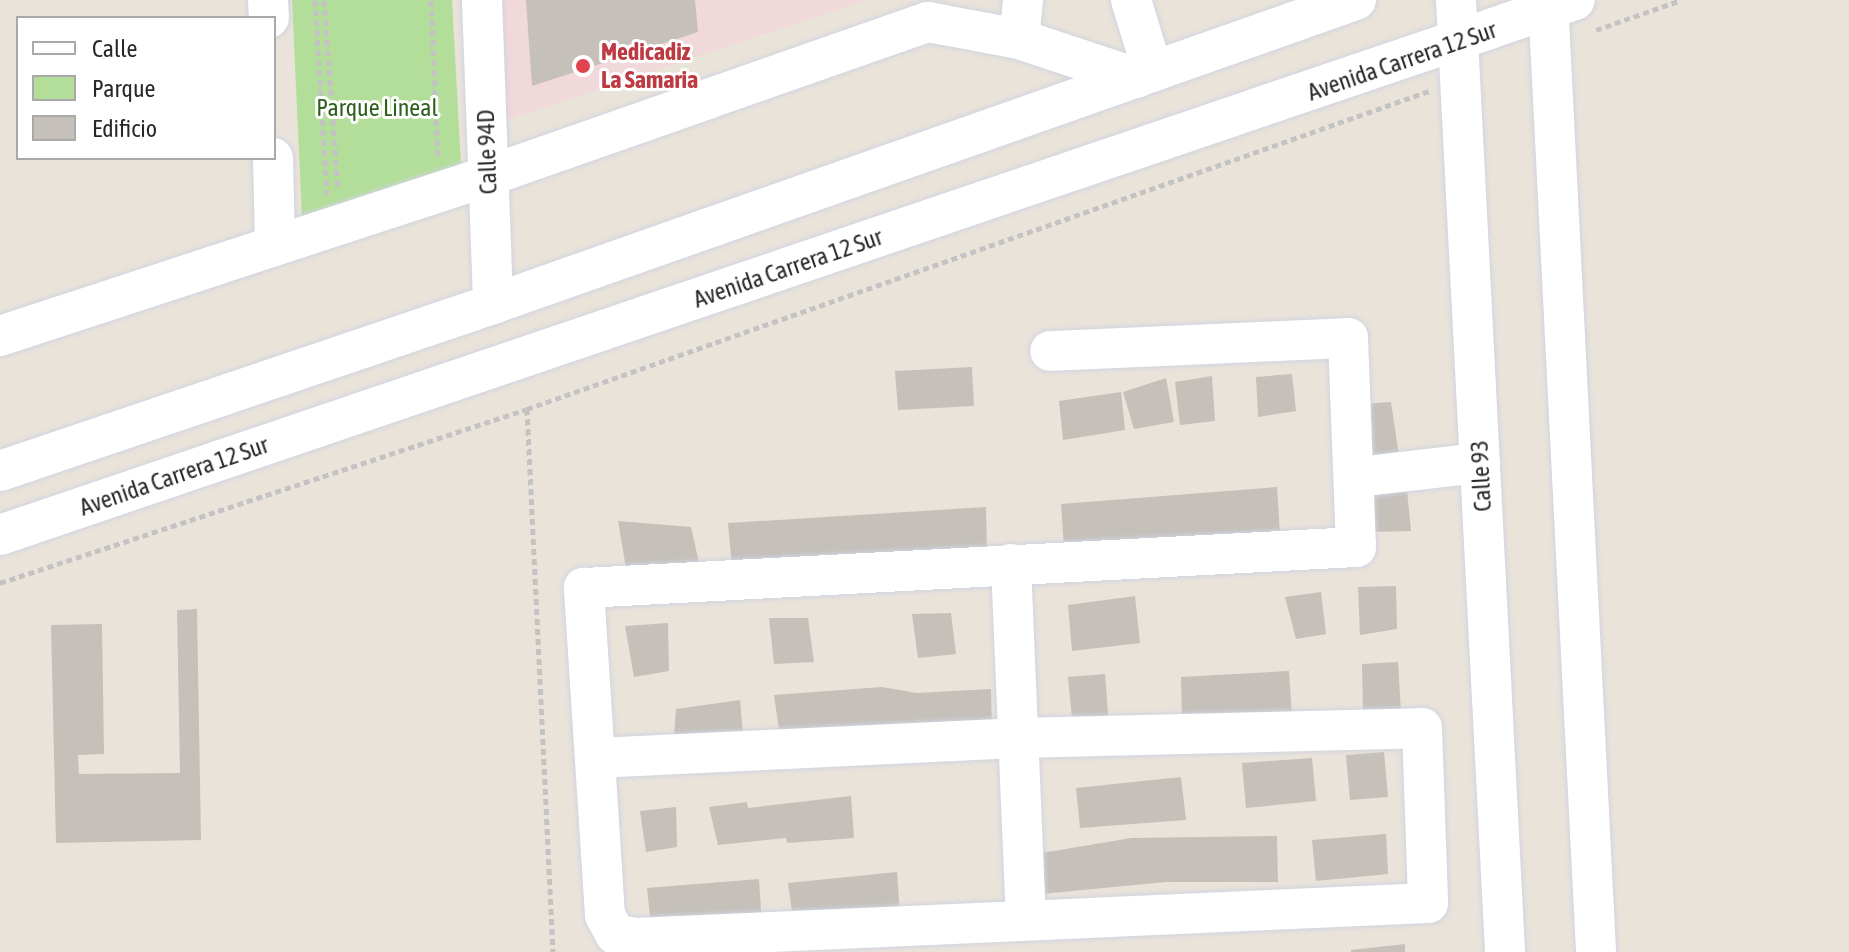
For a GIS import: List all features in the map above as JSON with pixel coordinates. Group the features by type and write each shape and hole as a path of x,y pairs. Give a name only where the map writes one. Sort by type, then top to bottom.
{"street":[{"name":"Calle 94D","path":"482,0 493,304"},
{"path":"1019,39 1023,0"},
{"path":"1131,0 1145,75"},
{"path":"0,471 493,304 1356,0"},
{"name":"Calle 93","path":"1456,0 1505,952"},
{"path":"0,336 488,176 943,11 1019,39 1145,75"},
{"path":"1555,14 1596,952"},
{"name":"Avenida Carrera 12 Sur","path":"0,535 1459,61 1555,14"},
{"path":"273,160 275,245"},
{"path":"595,758 1018,738 1422,728 1428,903 1026,918 635,938 615,934 605,915 584,588 1356,547 1357,477 1348,338 1050,351"},
{"path":"1357,477 1480,463"},
{"path":"1011,564 1026,918"}],"path":[{"path":"315,0 327,197"},
{"path":"324,0 338,194"},
{"path":"431,0 439,162"},
{"path":"1555,14 1681,0"},
{"path":"0,583 527,409 1459,61"},
{"path":"527,409 553,952"}],"shaded area":[{"name":"Medicadiz La Samaria","path":"494,0 866,0 497,123"}],"green space":[{"name":"Parque Lineal","path":"292,0 452,0 461,165 302,217"}],"building":[{"path":"526,0 695,0 698,32 532,86"},
{"path":"972,367 974,406 898,410 895,371"},
{"path":"1292,374 1296,411 1258,417 1256,377"},
{"path":"1212,376 1215,421 1180,425 1175,382"},
{"path":"1166,378 1174,422 1134,429 1123,392"},
{"path":"1121,392 1125,430 1063,440 1059,401"},
{"path":"1391,402 1399,456 1368,462 1362,404"},
{"path":"1277,487 1280,535 1064,548 1061,504"},
{"path":"1407,490 1411,531 1369,532 1369,494"},
{"path":"986,507 987,551 732,567 728,523"},
{"path":"618,521 691,527 699,563 626,568"},
{"path":"1396,586 1397,629 1360,635 1358,587"},
{"path":"1321,592 1326,634 1296,639 1285,597"},
{"path":"1135,596 1140,643 1072,651 1068,605"},
{"path":"197,609 201,840 56,843 51,625 102,624 104,754 78,755 79,774 180,773 177,610"},
{"path":"951,613 956,654 918,658 912,614"},
{"path":"769,618 808,618 814,662 774,664"},
{"path":"668,623 669,671 634,677 625,626"},
{"path":"1398,662 1401,712 1363,713 1362,664"},
{"path":"1289,671 1292,718 1182,721 1181,677"},
{"path":"1105,674 1109,726 1073,729 1068,677"},
{"path":"882,687 917,693 991,689 992,731 781,744 774,695"},
{"path":"740,700 744,744 673,749 676,709"},
{"path":"1384,752 1388,797 1350,800 1346,755"},
{"path":"1312,758 1316,801 1246,808 1242,763"},
{"path":"1181,777 1186,820 1080,828 1076,788"},
{"path":"851,796 854,838 787,843 786,838 718,845 709,807 747,802 748,808"},
{"path":"676,807 677,847 646,852 640,811"},
{"path":"1386,834 1388,874 1316,881 1312,840"},
{"path":"1277,836 1278,882 1166,882 1031,895 1030,855 1131,838"},
{"path":"897,872 900,917 794,926 788,883"},
{"path":"759,879 762,926 652,935 647,888"},
{"path":"1405,944 1405,952 1351,952 1351,950"}],"place":[{"name":"Medicadiz La Samaria","path":"583,66"}]}
